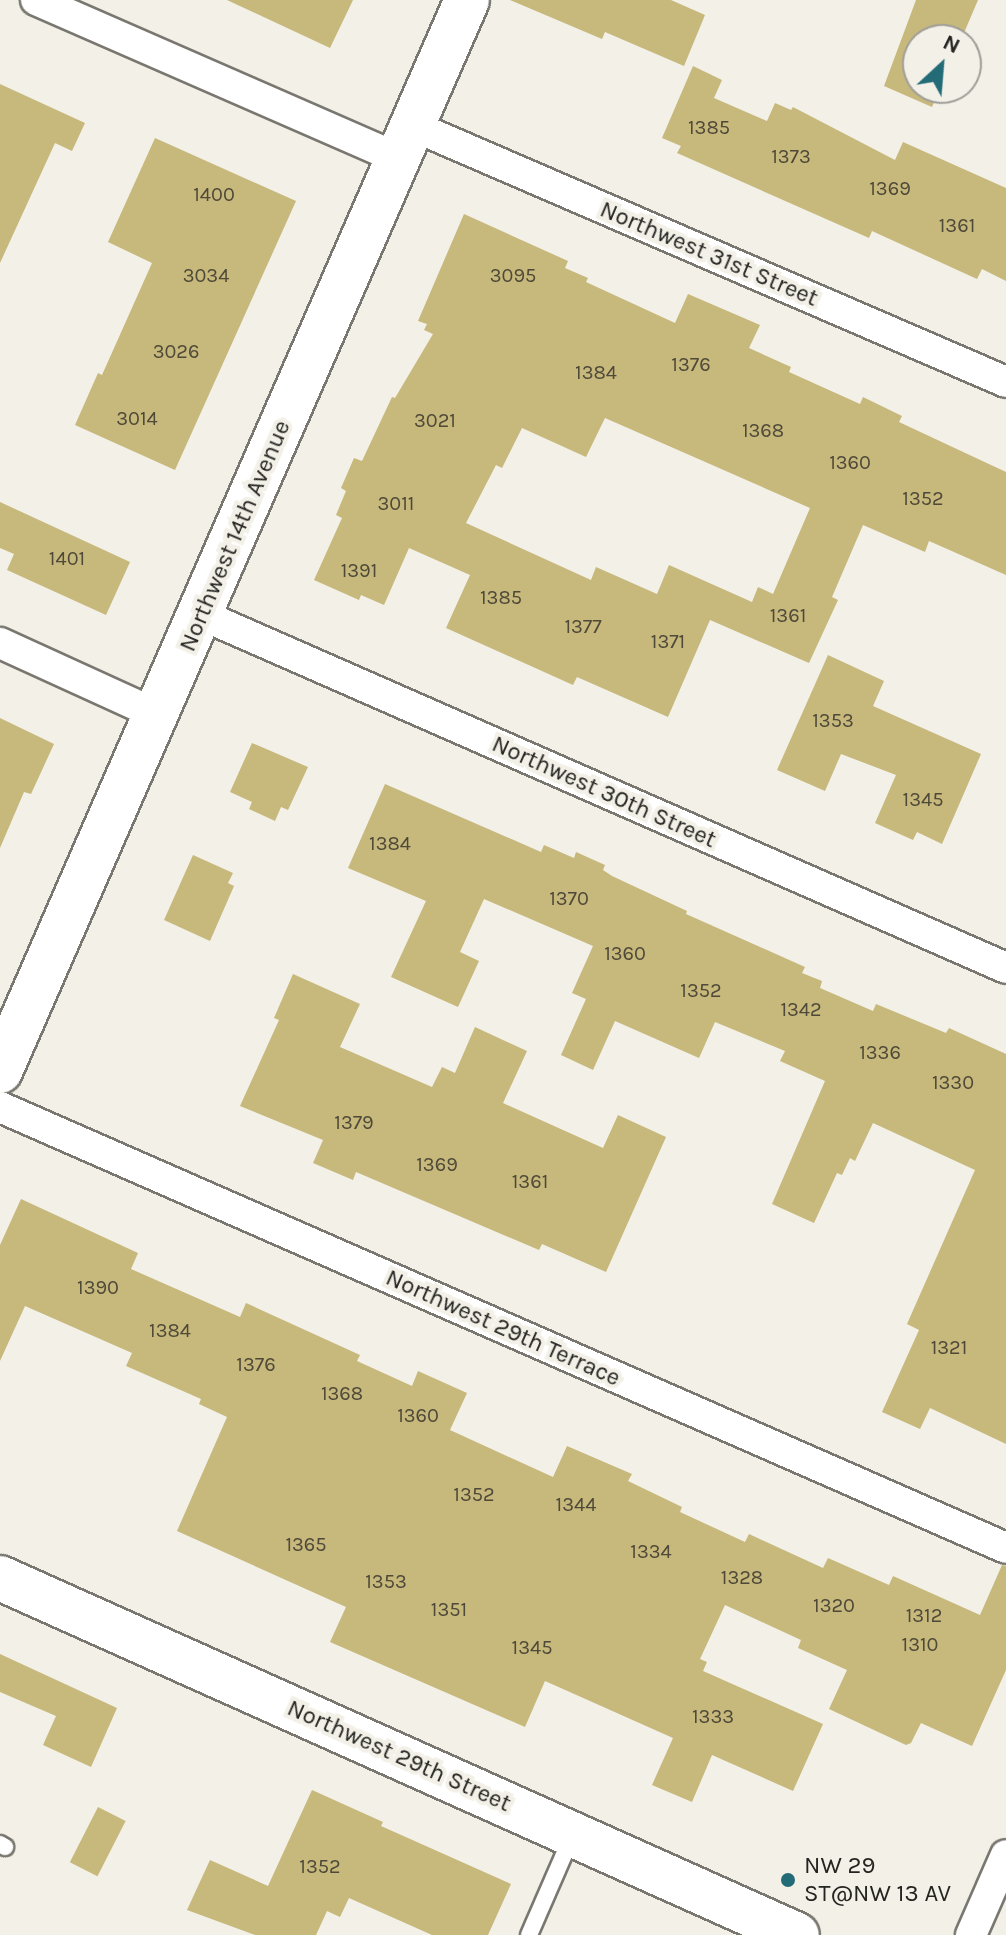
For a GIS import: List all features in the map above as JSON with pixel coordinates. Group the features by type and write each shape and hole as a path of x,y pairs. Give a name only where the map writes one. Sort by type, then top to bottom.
{"street":[{"name":"Northwest 31st Street","path":"36,0 404,142 1006,382"},
{"name":"Northwest 14th Avenue","path":"0,1071 202,615 467,0"},
{"name":"Northwest 30th Street","path":"202,615 1006,968"},
{"path":"0,643 158,715"},
{"name":"Northwest 29th Terrace","path":"0,1107 1006,1548"},
{"name":"Northwest 29th Street","path":"0,1578 797,1935"},
{"path":"971,1935 1006,1855"}],"lane":[{"path":"529,1935 573,1834"}],"building":[{"path":"227,0 353,0 330,48"},
{"path":"510,0 671,0 705,15 684,66 605,32 602,39"},
{"path":"916,0 978,0 968,24 907,24"},
{"path":"902,38 902,94 884,86"},
{"path":"693,66 722,80 714,98 767,121 775,103 791,110 793,107 895,160 903,142 1006,188 1006,281 982,269 977,279 872,231 869,238 677,153 681,146 662,138"},
{"path":"0,84 85,123 72,151 55,143 0,263"},
{"path":"155,138 296,201 175,470 75,425 98,373 102,375 152,263 108,242"},
{"path":"464,214 568,261 565,268 588,278 586,282 675,323 688,294 760,325 749,348 791,367 789,372 860,404 863,397 902,416 899,422 1006,472 1006,575 929,541 925,552 863,525 832,597 838,600 809,663 710,620 668,717 577,677 573,685 446,628 470,575 409,548 384,605 361,595 359,600 314,580 342,518 336,515 346,491 341,488 354,458 362,461 392,397 395,398 433,334 424,330 427,324 418,321","holes":["605,418 810,508 773,594 758,587 752,602 669,565 657,594 596,567 591,580 466,523 496,465 502,468 522,428 586,457"]},
{"path":"0,502 130,562 106,615 7,570 14,554 0,548"},
{"path":"828,655 884,681 873,706 981,754 942,844 917,832 913,840 875,823 896,775 841,754 825,791 777,770"},
{"path":"0,718 54,744 31,794 24,792 0,848"},
{"path":"252,743 308,767 288,810 281,807 275,821 249,809 252,802 230,792"},
{"path":"385,784 541,852 544,845 574,858 576,852 605,865 603,870 612,876 687,911 686,914 805,967 802,973 822,981 820,988 873,1011 876,1004 946,1033 949,1028 1006,1054 1006,1444 930,1408 920,1429 882,1412 919,1330 907,1324 975,1170 873,1123 855,1161 850,1158 842,1175 837,1173 814,1223 772,1204 825,1081 780,1061 785,1051 715,1022 699,1058 615,1021 593,1070 561,1055 586,999 572,993 593,946 484,899 460,952 479,961 458,1007 391,977 426,901 348,868"},
{"path":"193,855 233,873 228,883 234,886 210,941 164,920"},
{"path":"293,974 360,1004 340,1047 432,1087 442,1067 455,1073 475,1027 527,1051 503,1103 603,1148 618,1115 666,1137 606,1272 542,1244 539,1250 356,1172 353,1180 313,1163 323,1140 240,1106 279,1020 274,1018"},
{"path":"21,1199 138,1253 131,1269 240,1317 246,1303 360,1355 357,1361 412,1386 418,1371 467,1393 450,1430 553,1477 567,1446 632,1474 628,1481 682,1507 680,1512 745,1542 749,1534 823,1568 828,1558 889,1585 893,1576 980,1615 1002,1565 1006,1566 1006,1670 972,1746 921,1723 911,1743 906,1745 829,1709 847,1670 798,1648 801,1640 725,1605 700,1659 707,1662 703,1671 823,1724 793,1791 712,1755 692,1802 652,1785 673,1738 545,1681 525,1727 330,1642 346,1607 177,1531 227,1417 199,1404 201,1399 126,1366 132,1353 25,1306 0,1361 0,1245"},
{"path":"0,1654 117,1708 91,1767 43,1745 56,1716 0,1692"},
{"path":"312,1790 383,1822 381,1826 511,1884 488,1935 432,1935 349,1898 340,1917 327,1911 316,1935 255,1935 187,1910 210,1860 268,1886"},
{"path":"98,1807 126,1821 97,1876 70,1862"}],"place":[{"name":"NW 29 ST@NW 13 AV","path":"788,1880"}]}
